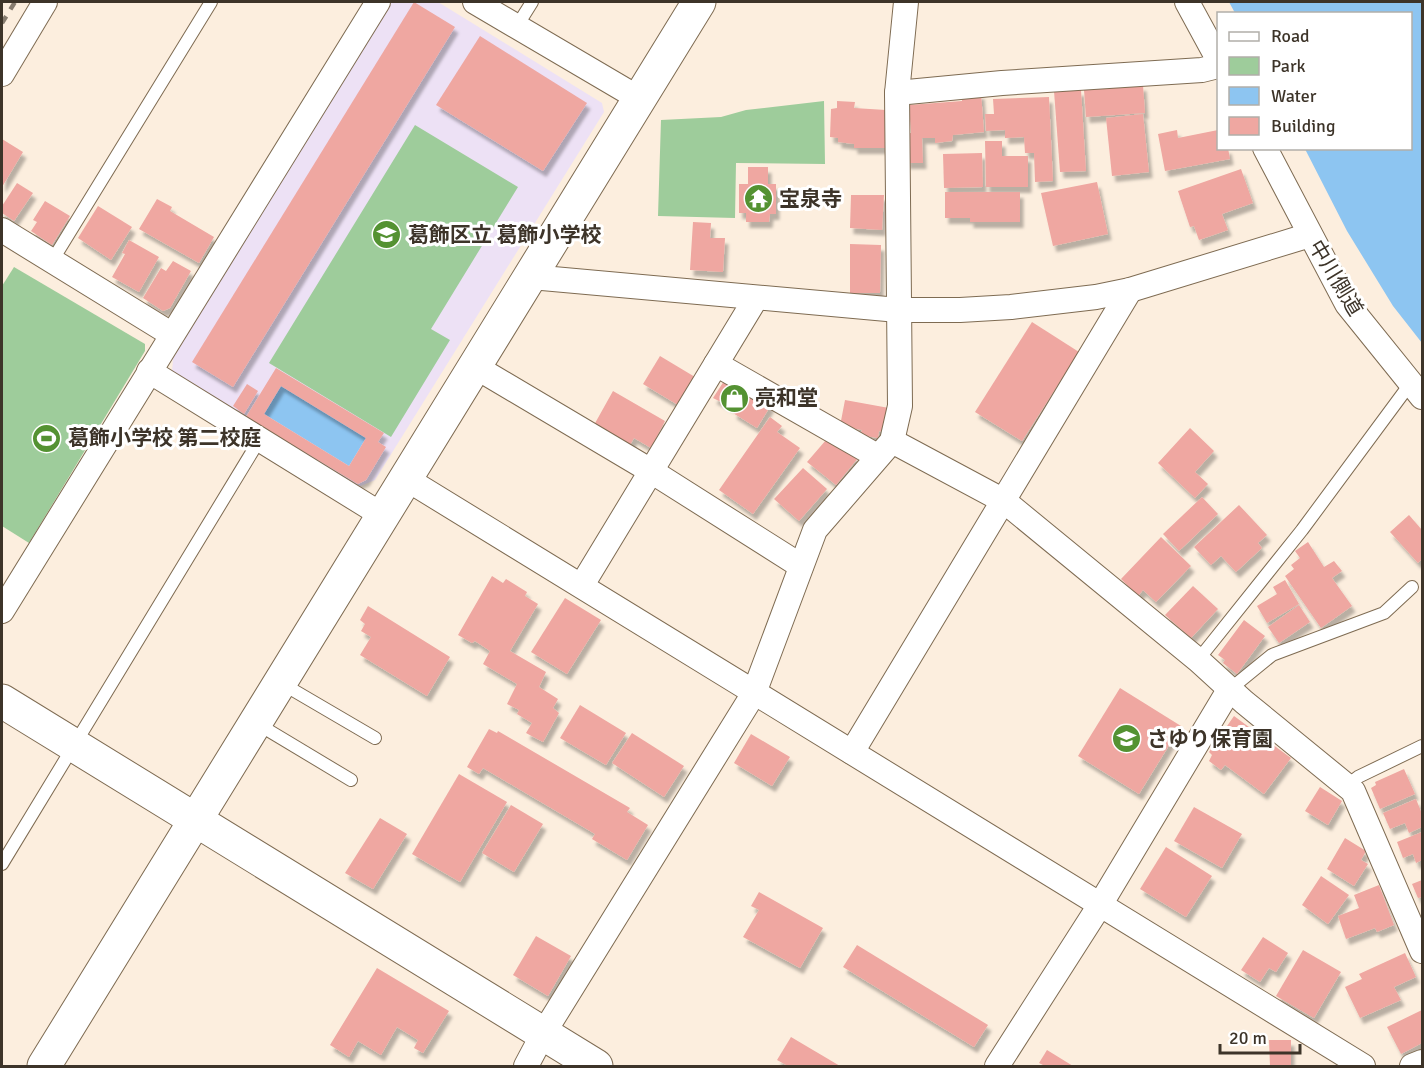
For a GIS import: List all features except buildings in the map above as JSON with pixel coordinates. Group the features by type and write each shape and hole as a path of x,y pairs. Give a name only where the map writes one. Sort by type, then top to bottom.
{"street":[{"path":"2,74 45,2"},
{"path":"2,611 378,2"},
{"path":"475,2 640,99"},
{"path":"44,1066 699,2"},
{"path":"526,1066 543,1034 753,693 815,530 884,448 900,406 897,93 906,2"},
{"path":"1187,2 1217,58"},
{"path":"897,93 1002,83 1202,70 1217,66"},
{"name":"中川側道","path":"1266,150 1347,304 1416,390"},
{"path":"2,230 171,334"},
{"path":"531,277 898,310 960,310 1011,307 1096,297 1130,290 1310,235"},
{"path":"852,753 1130,290"},
{"path":"582,585 756,298"},
{"path":"716,364 884,448 1004,501 1198,660 1229,690 1353,791 1422,951"},
{"path":"474,366 651,471 801,566"},
{"path":"149,371 382,515"},
{"path":"405,478 1363,1066"},
{"path":"998,1066 1100,905 1229,690"},
{"path":"2,701 596,1066"},
{"path":"1412,1066 1422,1062"}],"lane":[{"path":"51,261 211,2"},
{"path":"516,26 532,2"},
{"path":"1198,660 1416,390"},
{"path":"2,864 260,439"},
{"path":"1229,690 1272,656 1384,613 1412,587"},
{"path":"280,682 375,738"},
{"path":"255,722 351,780"},
{"path":"1346,786 1358,777 1422,746"}],"shaded area":[{"name":"葛飾区立 葛飾小学校","path":"389,2 438,2 602,103 604,112 375,480 358,487 172,373 173,358"}],"green space":[{"path":"824,101 825,164 736,163 735,218 658,216 661,120 721,117 746,110"},
{"path":"415,125 518,187 431,329 450,340 391,437 269,363"},
{"name":"葛飾小学校 第二校庭","path":"14,267 145,344 145,351 29,543 2,526 2,286"}],"water":[{"path":"1229,2 1422,2 1422,343 1393,306 1347,231 1306,150 1412,150 1412,12 1234,12"},
{"path":"281,386 366,438 349,466 264,414"}],"railway":[{"path":"2,23 15,2"}],"place":[{"name":"宝泉寺","path":"758,199"},
{"name":"葛飾区立 葛飾小学校","path":"387,235"},
{"name":"亮和堂","path":"734,398"},
{"name":"葛飾小学校 第二校庭","path":"47,438"},
{"name":"さゆり保育園","path":"1126,739"}]}
